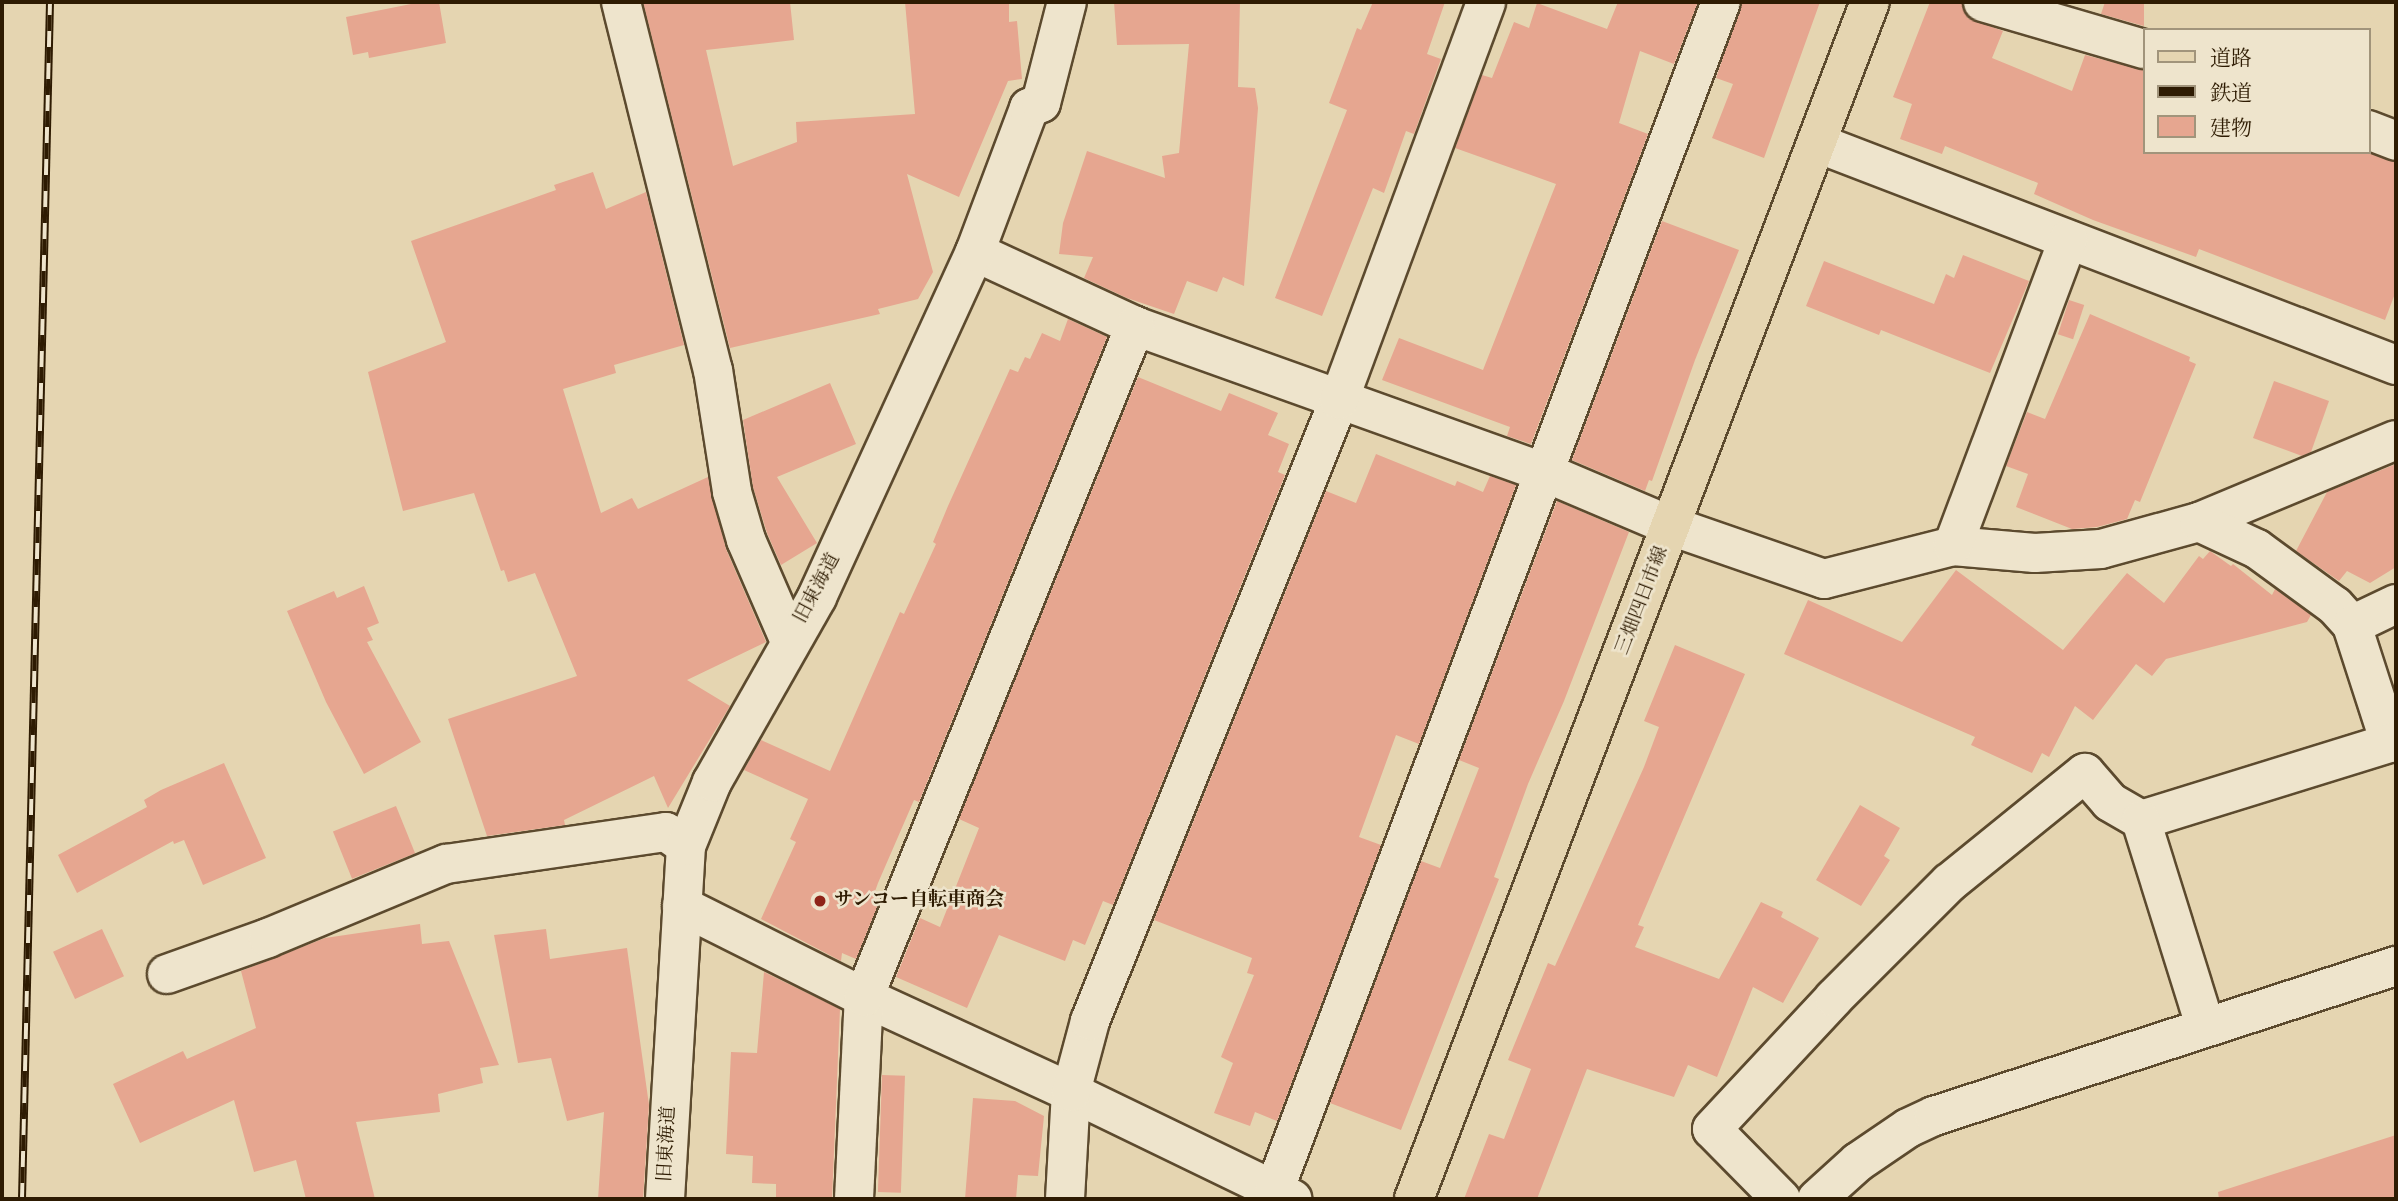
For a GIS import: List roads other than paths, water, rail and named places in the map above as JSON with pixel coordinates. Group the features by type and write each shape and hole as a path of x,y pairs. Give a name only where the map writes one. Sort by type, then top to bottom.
{"main road":[{"name":"三畑四日市線","path":"1415,1199 1870,2"}],"street":[{"path":"621,2 713,370 732,492 746,540 790,641"},
{"name":"旧東海道","path":"665,1199 686,846 712,782 817,597 975,252 1029,108 1041,103 1067,2"},
{"path":"1065,1199 1071,1092 1090,1021 1339,400 1486,2"},
{"path":"682,906 864,997 1071,1092 1283,1195 1720,2"},
{"path":"1983,2 2142,48"},
{"path":"2370,131 2396,141"},
{"path":"1817,143 2396,365"},
{"path":"1953,546 2068,240"},
{"path":"975,252 1135,326 1546,473 1671,526 1824,579 1953,546 2035,553 2101,549 2199,522 2396,440"},
{"path":"855,1199 864,997 1135,326"},
{"path":"2141,820 2393,742 2352,625 2335,606 2257,549 2199,522"},
{"path":"2352,625 2396,604"},
{"path":"1782,1199 1712,1129 1834,998 1949,883 2085,774 2110,802 2141,820 2206,1026"},
{"path":"167,974 268,938 446,864 666,832 686,846"},
{"path":"1817,1199 1858,1162 1917,1124 2206,1026 2396,966"}],"railway":[{"path":"22,1199 50,2"}],"place":[{"name":"サンコー自転車商会","path":"820,901"}]}
